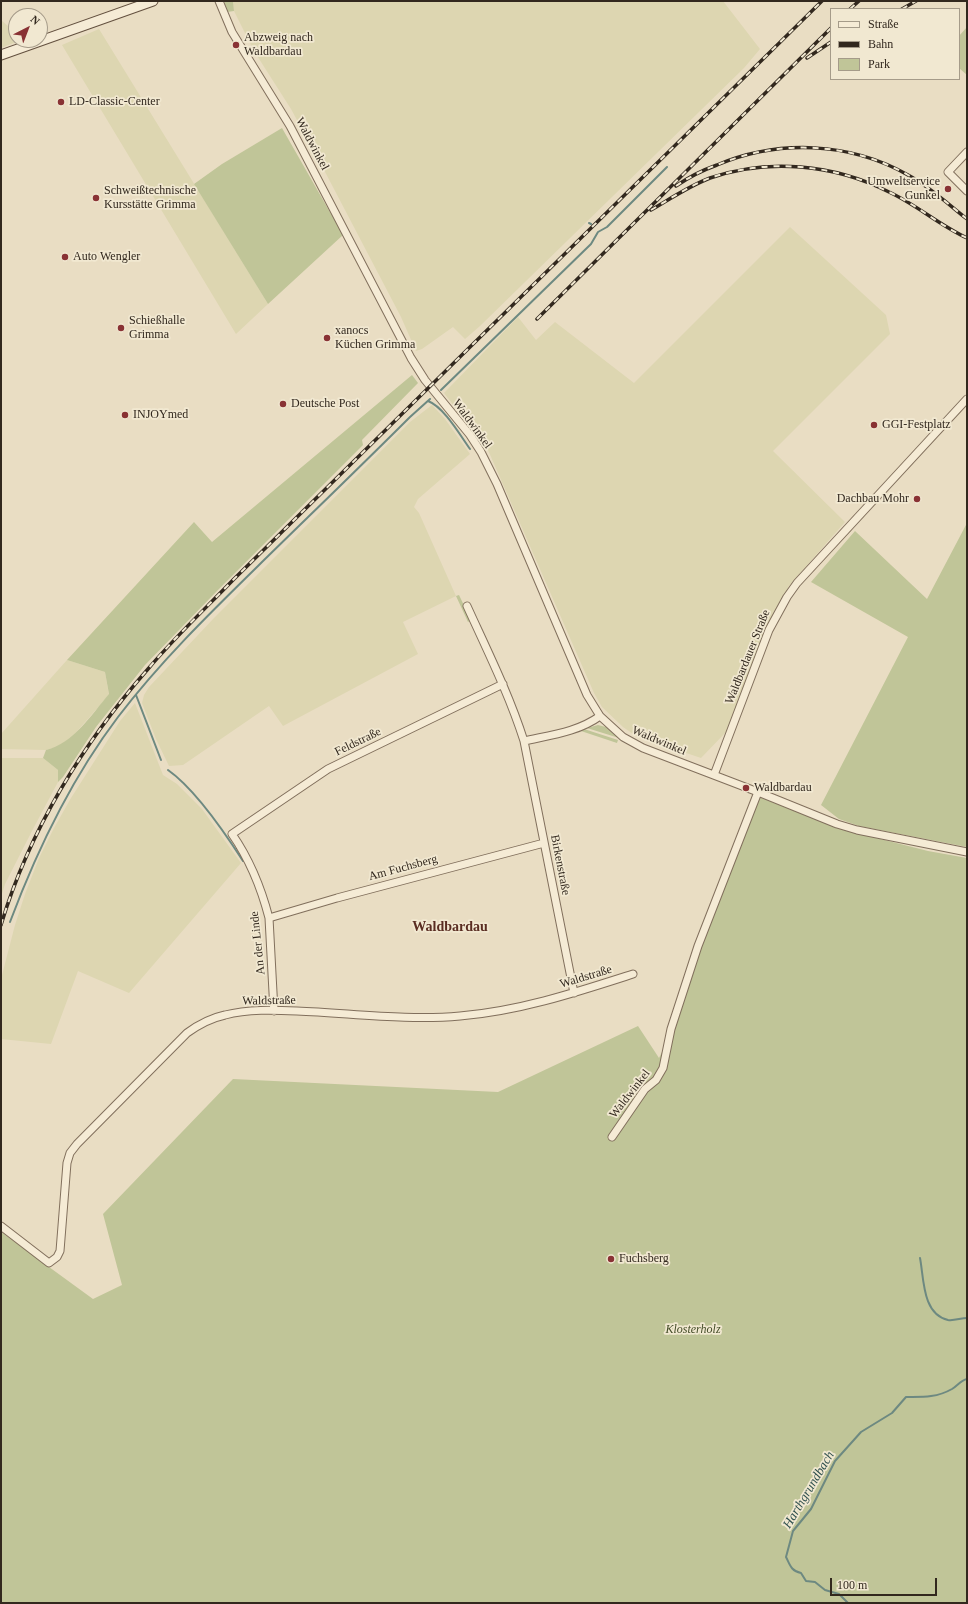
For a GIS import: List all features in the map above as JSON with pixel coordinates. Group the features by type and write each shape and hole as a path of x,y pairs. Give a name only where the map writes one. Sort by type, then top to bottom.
{"main road":[{"path":"1,55 153,1"}],"street":[{"name":"Waldwinkel","path":"219,1 232,32 290,126 411,358 425,380 470,435 481,452 497,484 587,695 600,716 623,737 643,748 837,824 857,830 967,852"},
{"path":"967,152 948,172 967,191"},
{"name":"Waldbardauer Straße","path":"714,775 769,630 787,597 797,583 967,399"},
{"name":"Birkenstraße","path":"467,606 503,684 524,741 574,993"},
{"name":"Feldstraße","path":"232,834 328,769 503,684"},
{"path":"524,741 582,727 600,716"},
{"name":"Waldwinkel","path":"612,1137 641,1095 656,1080 663,1068 671,1029 698,946 758,792"},
{"name":"An der Linde","path":"232,834 256,876 269,918 274,1010"},
{"name":"Am Fuchsberg","path":"269,918 345,896 544,843"},
{"name":"Waldstraße","path":"1,1226 49,1263 57,1257 60,1251 66,1163 70,1153 80,1140 173,1046 195,1027 224,1015 274,1010 414,1017 459,1016 495,1012 528,1006 634,974"}],"shaded area":[{"path":"233,1 723,1 760,49 744,68 480,326 465,339 453,327 422,349 416,351 401,317 323,168 291,109 254,51 234,11"},
{"path":"1,20 8,26 8,45 1,48"},
{"path":"99,29 268,304 236,334 62,45"},
{"path":"790,227 886,315 890,334 773,451 845,522 789,586 727,731 701,758 636,736 623,727 602,707 594,693 488,450 444,393 518,317 536,340 555,322 634,383"},
{"path":"432,405 445,419 470,454 418,499 414,507 419,513 456,596 403,622 418,654 283,726 269,706 183,765 169,766 156,739 142,703 144,695 149,687 214,618 410,422"},
{"path":"67,660 105,672 109,695 71,738 57,747 46,750 1,749 1,734"},
{"path":"135,703 163,775 177,784 202,809 241,863 129,993 78,971 51,1044 1,1039 1,979 15,925 39,858 71,798 120,721"},
{"path":"1,758 43,758 58,770 59,775 58,782 5,884 1,897"}],"green space":[{"path":"224,1 233,1 234,11 227,12"},
{"path":"967,27 967,75 960,69 960,35"},
{"path":"282,128 343,235 268,304 194,184 222,164"},
{"path":"412,375 418,383 362,440 363,445 145,665 96,727 63,777 58,782 58,770 43,758 46,750 65,741 73,735 89,719 109,694 105,672 67,660 194,522 212,542"},
{"path":"967,523 967,847 859,826 839,819 821,805 908,637 811,582 855,531 927,599"},
{"path":"459,595 471,620 468,622 456,596"},
{"path":"598,725 606,727 619,738 587,728"},
{"path":"584,729 618,740 617,743 581,731"},
{"name":"Klosterholz","path":"759,797 837,828 928,851 967,858 967,1603 1,1603 1,1232 93,1299 122,1285 103,1214 233,1079 498,1092 638,1026 659,1058 672,1032 684,989"}],"waterway":[{"path":"441,390 591,244 598,232 607,227 667,167"},
{"path":"10,922 32,868 70,790 101,741 134,697 185,639 221,602 430,399"},
{"path":"428,401 434,404 446,415 470,449"},
{"path":"136,695 161,760"},
{"path":"168,770 189,788 199,800 243,861"},
{"path":"920,1258 926,1294 933,1311 939,1316 948,1320 967,1318"},
{"name":"Harthgrundbach","path":"848,1603 839,1594 825,1590 815,1582 806,1581 801,1573 795,1571 791,1567 786,1557 793,1531 811,1509 835,1461 861,1432 892,1413 906,1397 940,1394 952,1389 967,1379"}],"railway":[{"path":"1,925 27,856 43,822 61,790 80,758 102,727 124,697 158,657 234,579 822,1"},
{"path":"851,8 859,1"},
{"path":"904,8 916,1"},
{"path":"537,319 830,29"},
{"path":"807,58 830,43"},
{"path":"676,186 701,171 741,157 765,151 789,148 838,150 886,164 908,175 931,190 967,219"},
{"path":"651,210 687,189 710,178 755,168 778,166 801,167 846,175 868,183 899,197 967,238"}],"place":[{"name":"Abzweig nach Waldbardau","path":"236,45"},
{"name":"LD-Classic-Center","path":"61,102"},
{"name":"Umweltservice Gunkel","path":"948,189"},
{"name":"Schweißtechnische Kursstätte Grimma","path":"96,198"},
{"name":"Auto Wengler","path":"65,257"},
{"name":"Schießhalle Grimma","path":"121,328"},
{"name":"xanocs Küchen Grimma","path":"327,338"},
{"name":"Deutsche Post","path":"283,404"},
{"name":"INJOYmed","path":"125,415"},
{"name":"GGI-Festplatz","path":"874,425"},
{"name":"Dachbau Mohr","path":"917,499"},
{"name":"Waldbardau","path":"746,788"},
{"name":"Fuchsberg","path":"611,1259"}],"district":[{"name":"Waldbardau","path":"450,927"}]}
